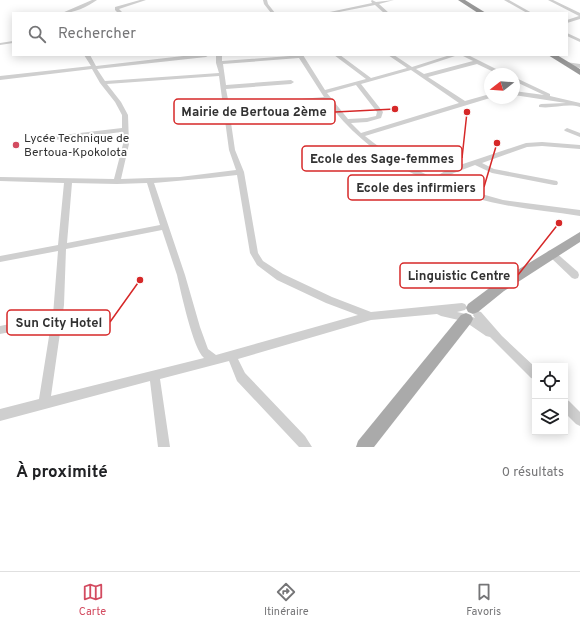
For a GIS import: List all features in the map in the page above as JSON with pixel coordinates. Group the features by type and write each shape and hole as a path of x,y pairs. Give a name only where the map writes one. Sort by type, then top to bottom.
{"highway":[{"path":"461,0 481,12"},
{"path":"554,56 580,72"}],"main road":[{"path":"364,447 469,314 500,287 551,253 580,236"}],"street":[{"path":"67,12 95,0"},
{"path":"119,12 116,10 117,8 144,0"},
{"path":"270,0 265,2 272,12"},
{"path":"331,12 374,2 392,0"},
{"path":"506,0 528,12"},
{"path":"550,0 580,16"},
{"path":"374,2 386,12"},
{"path":"568,22 580,16"},
{"path":"568,35 580,41"},
{"path":"0,44 12,42"},
{"path":"88,56 103,83 118,102 125,115 126,144 117,182"},
{"path":"0,78 163,57 184,56"},
{"path":"219,56 232,150 240,172 254,253 260,263 280,276 329,300 371,316"},
{"path":"219,63 290,56"},
{"path":"301,56 323,92 347,121 360,135 394,161 434,181 494,200 580,213"},
{"path":"338,56 371,80"},
{"path":"393,56 464,103"},
{"path":"323,92 371,80 452,56"},
{"path":"466,56 490,68"},
{"path":"424,76 477,62"},
{"path":"566,64 578,64"},
{"path":"103,83 222,74"},
{"path":"224,87 291,82"},
{"path":"520,82 558,99"},
{"path":"347,121 374,119 378,117 380,112 357,83"},
{"path":"520,94 558,99 577,104"},
{"path":"226,107 328,98"},
{"path":"360,135 484,98"},
{"path":"541,106 577,104"},
{"path":"37,140 126,130"},
{"path":"567,130 580,135"},
{"path":"434,181 451,171 532,144 580,147"},
{"path":"475,162 492,171 554,183"},
{"path":"1,181 150,182 210,177 240,172"},
{"path":"44,403 56,319 68,182"},
{"path":"150,182 181,275 195,327 204,352 214,360"},
{"path":"0,259 165,227"},
{"path":"551,253 575,275"},
{"path":"0,414 232,356 371,316 391,313 434,311 469,314 532,371"},
{"path":"0,330 56,319"},
{"path":"232,356 241,376 306,447"},
{"path":"154,375 164,447"},
{"path":"568,408 580,420"}],"place":[{"name":"Mairie de Bertoua 2ème","path":"395,109"},
{"name":"Ecole des Sage-femmes","path":"467,112"},
{"name":"Ecole des infirmiers","path":"497,143"},
{"name":"Lycée Technique de Bertoua-Kpokolota","path":"16,145"},
{"name":"Linguistic Centre","path":"559,223"},
{"name":"Sun City Hotel","path":"140,280"}]}
